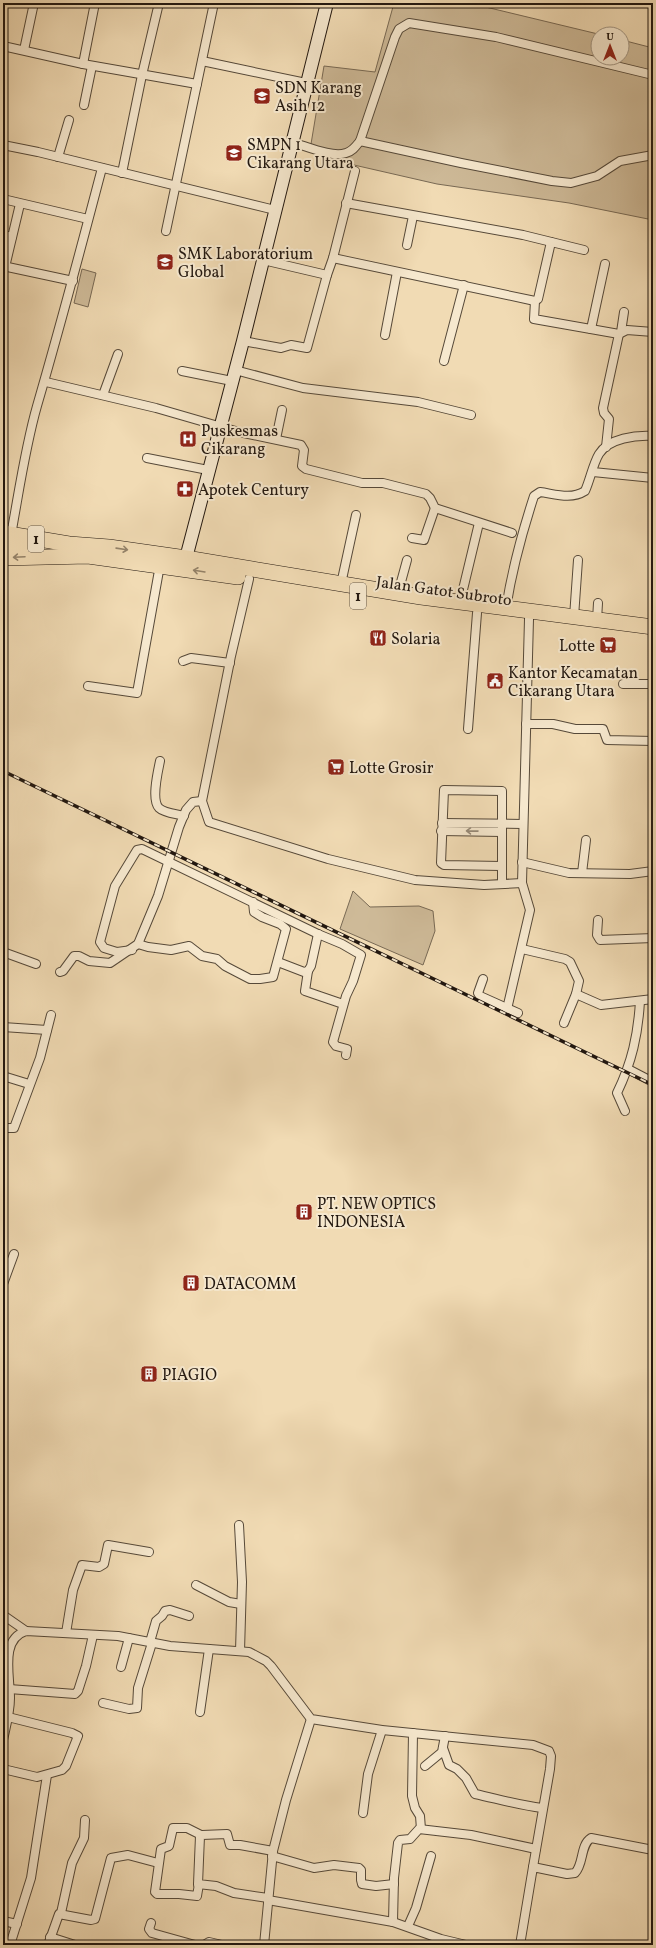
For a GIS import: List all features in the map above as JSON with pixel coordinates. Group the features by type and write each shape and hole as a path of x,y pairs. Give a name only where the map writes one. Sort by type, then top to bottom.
{"highway":[{"name":"1","path":"6,538 67,550"},
{"name":"Jalan Gatot Subroto","path":"67,550 109,547 186,558 398,593 653,627"},
{"name":"1","path":"3,558 67,550"},
{"name":"Jalan Gatot Subroto","path":"67,550 88,556 160,565 477,613 653,636"}],"main road":[{"path":"186,558 234,376 327,3"}],"street":[{"path":"24,50 34,3"},
{"path":"83,64 95,3"},
{"path":"122,173 142,75 159,3"},
{"path":"166,231 214,3"},
{"path":"292,142 339,155 354,149 360,141 395,37 399,29 409,23 496,37 653,74"},
{"path":"3,46 92,66 197,84"},
{"path":"202,61 306,83"},
{"path":"84,105 92,66"},
{"path":"58,157 69,120"},
{"path":"360,141 469,164 571,183 597,176 620,160 653,155"},
{"path":"3,145 275,210"},
{"path":"6,538 37,406 46,382 102,168"},
{"path":"243,340 281,348 291,345 308,348 355,171"},
{"path":"3,199 88,219"},
{"path":"346,203 516,234 584,250"},
{"path":"20,204 4,267 73,280"},
{"path":"407,245 413,216"},
{"path":"3,235 12,237"},
{"path":"550,242 538,299 535,301 534,317 537,320 620,333 631,330 653,332"},
{"path":"333,258 535,301"},
{"path":"263,260 327,275"},
{"path":"591,329 605,264"},
{"path":"385,334 397,272"},
{"path":"444,361 464,285"},
{"path":"606,447 609,419 604,413 603,408 624,312"},
{"path":"103,395 118,354"},
{"path":"182,370 234,376 303,388 418,402 471,415"},
{"path":"46,382 303,446 303,468 362,482 388,484 426,494 430,498 435,508 512,533"},
{"path":"276,439 282,410"},
{"path":"506,608 512,571 534,496 540,492 566,496 579,495 585,491 599,454 606,447 620,439 653,436"},
{"path":"147,458 208,470"},
{"path":"593,472 653,478"},
{"path":"412,538 424,540 435,508"},
{"path":"341,584 356,515"},
{"path":"460,602 479,523"},
{"path":"398,593 407,560"},
{"path":"574,617 578,560"},
{"path":"88,686 137,694 160,565"},
{"path":"249,579 202,801 205,806 206,816 211,824 328,859 422,881 502,884 522,883"},
{"path":"597,620 598,603"},
{"path":"468,729 477,613"},
{"path":"507,1009 530,910 522,883 529,619"},
{"path":"183,661 191,658 230,663"},
{"path":"623,684 653,684"},
{"path":"526,724 553,724 575,729 603,729 607,740 653,741"},
{"path":"160,761 156,788 158,806 160,809 184,816"},
{"path":"501,866 442,864 441,827 444,790 501,791 502,884"},
{"path":"60,972 63,971 74,956 79,956 89,961 110,964 135,947 158,896 168,860 184,816 193,802 202,801"},
{"path":"441,827 502,828 523,824"},
{"path":"582,873 586,840"},
{"path":"253,902 254,912 280,924 286,929 273,977 254,980 239,974 217,959 202,956 189,946 171,950 135,947 109,951 101,945 102,934 109,907 114,897 115,886 126,866 140,849 168,860 318,934 342,944 361,955 353,981 343,1004 333,1044 347,1049 346,1054"},
{"path":"522,862 565,872 630,874 653,871"},
{"path":"598,920 597,935 600,940 653,938"},
{"path":"318,934 304,991 343,1004"},
{"path":"522,948 567,960 579,979 576,994 564,1023"},
{"path":"3,952 36,964"},
{"path":"278,962 304,972 308,971"},
{"path":"484,979 478,993 480,996 518,1013"},
{"path":"576,994 601,1005 640,1002 653,999"},
{"path":"625,1110 618,1093 628,1069 637,1034 640,1002"},
{"path":"3,1128 14,1128 48,1030 51,1015"},
{"path":"3,1027 48,1030"},
{"path":"628,1069 653,1082"},
{"path":"3,1076 29,1084"},
{"path":"3,1284 14,1254"},
{"path":"238,1525 241,1604 240,1651"},
{"path":"66,1633 73,1590 82,1565 99,1567 104,1564 108,1545 149,1552"},
{"path":"196,1585 229,1602 241,1604"},
{"path":"103,1703 129,1709 137,1708 138,1688 156,1621 165,1611 170,1610 188,1616"},
{"path":"3,1615 26,1631"},
{"path":"3,1740 8,1716 9,1689 6,1662 8,1646 15,1636 26,1631 129,1638 170,1646 249,1652 266,1661 277,1673 292,1696 311,1719 382,1730 533,1745 549,1750 551,1756 550,1769 542,1808 520,1945"},
{"path":"9,1689 75,1694 78,1691 86,1666 93,1635"},
{"path":"121,1666 129,1638"},
{"path":"200,1712 209,1649"},
{"path":"3,1770 37,1777 62,1770 66,1766 78,1735 8,1716"},
{"path":"264,1945 273,1853 286,1800 311,1719"},
{"path":"363,1813 368,1774 382,1730"},
{"path":"413,1733 412,1796 415,1808 420,1816 421,1829"},
{"path":"425,1766 440,1755 445,1736"},
{"path":"443,1748 448,1765 457,1769 466,1778 474,1794 497,1798 518,1805 542,1808"},
{"path":"10,1945 31,1878 47,1775"},
{"path":"75,1945 49,1941 61,1913 72,1863 84,1838 85,1820"},
{"path":"201,1835 199,1847 199,1884 197,1896 156,1894 155,1888 161,1849 169,1846 174,1828 187,1828 201,1835 227,1834 230,1845 240,1844 273,1853 308,1867 334,1865 359,1868 361,1870 362,1884 376,1886 394,1884"},
{"path":"393,1922 394,1884 398,1842 401,1840 410,1839 417,1830 421,1829 477,1836 536,1849"},
{"path":"533,1867 567,1874 575,1873 578,1869 587,1842 591,1838 653,1850"},
{"path":"61,1913 91,1920 95,1919 111,1858 128,1855 158,1863"},
{"path":"408,1926 416,1908 431,1856"},
{"path":"199,1884 216,1886 234,1893 393,1922 453,1943 466,1945"},
{"path":"3,1921 17,1924"},
{"path":"151,1923 149,1929 152,1932 195,1945"},
{"path":"204,1945 209,1942 222,1945"}],"shaded area":[{"path":"394,3 469,3 590,32 590,66 630,66 630,42 653,48 653,220 569,203 437,184 354,165 311,144 324,66 375,72"},
{"path":"82,269 96,273 88,307 74,303"},
{"path":"353,891 370,907 419,906 433,911 435,931 423,965 340,929"}],"railway":[{"path":"3,771 653,1085"}],"place":[{"name":"SDN Karang Asih 12","path":"262,96"},
{"name":"SMPN 1 Cikarang Utara","path":"234,153"},
{"name":"SMK Laboratorium Global","path":"165,262"},
{"name":"Puskesmas Cikarang","path":"188,439"},
{"name":"Apotek Century","path":"185,489"},
{"name":"Solaria","path":"378,638"},
{"name":"Lotte","path":"608,645"},
{"name":"Kantor Kecamatan Cikarang Utara","path":"495,681"},
{"name":"Lotte Grosir","path":"336,767"},
{"name":"PT. NEW OPTICS INDONESIA","path":"304,1212"},
{"name":"DATACOMM","path":"191,1283"},
{"name":"PIAGIO","path":"149,1374"}]}
